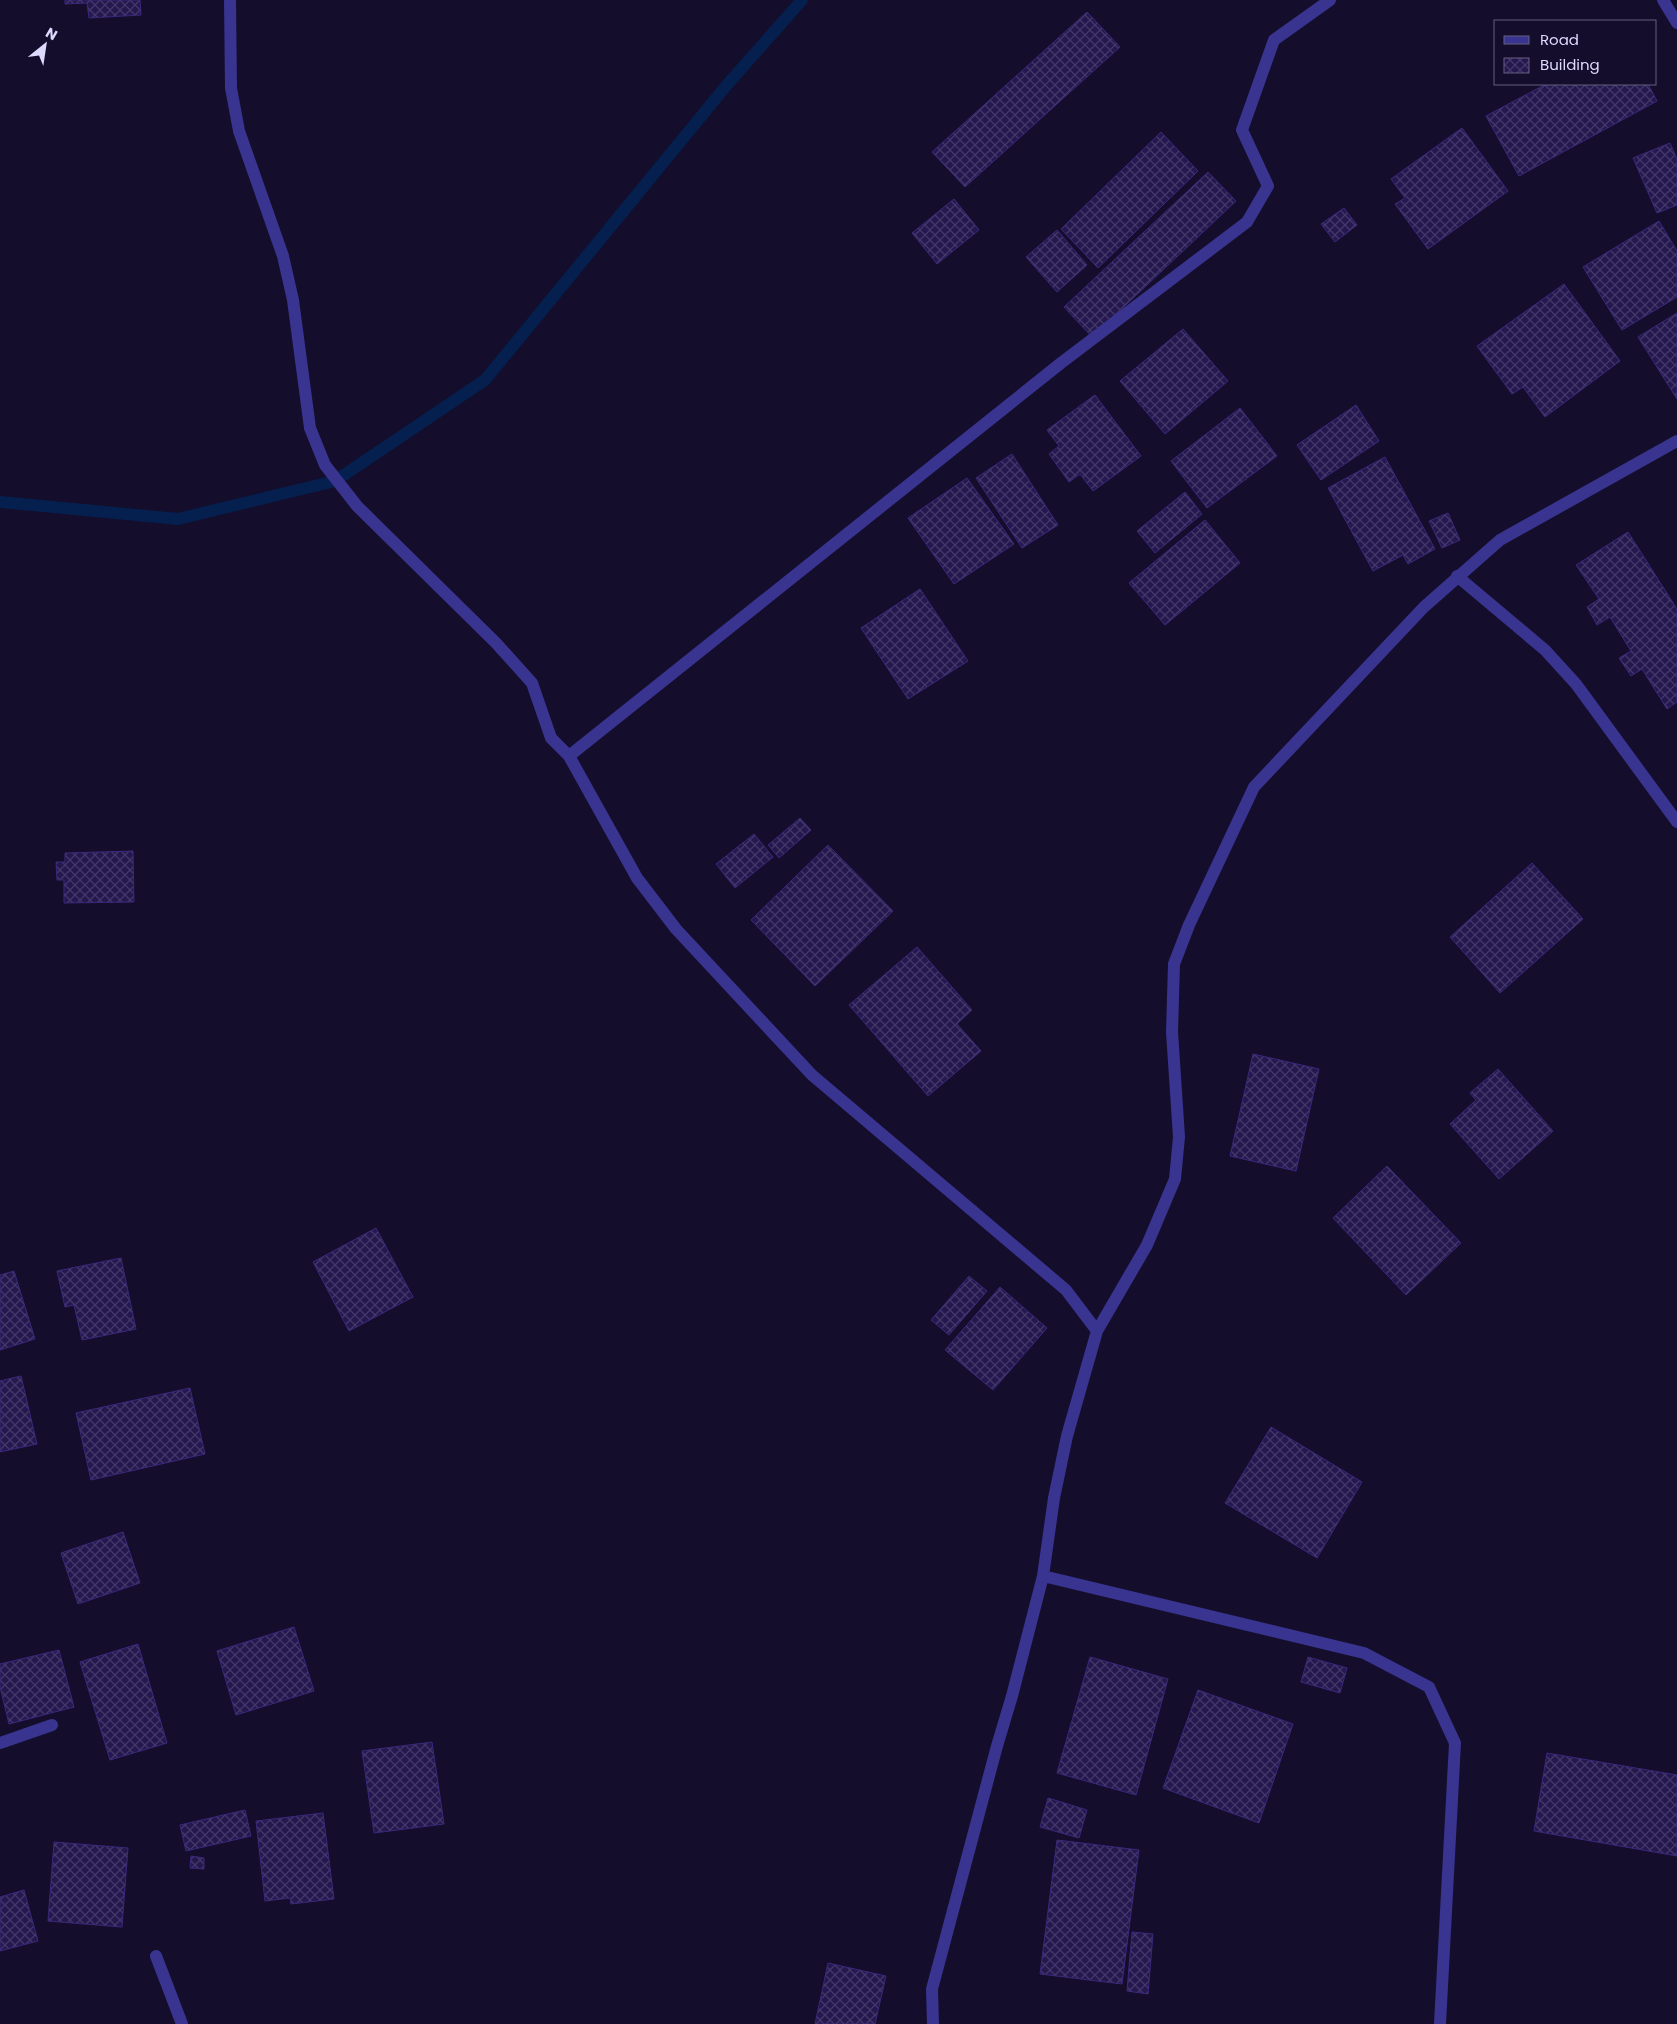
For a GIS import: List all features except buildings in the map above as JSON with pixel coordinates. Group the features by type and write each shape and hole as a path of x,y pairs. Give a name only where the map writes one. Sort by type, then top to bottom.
{"street":[{"path":"230,0 231,88 239,131 282,256 293,300 310,428 325,465 357,506 496,643 532,683 551,738 569,756 638,878 683,936 812,1075 1066,1290 1097,1331"},
{"path":"569,756 1061,363 1247,222 1268,186 1242,130 1274,40 1330,0"},
{"path":"1663,0 1677,24"},
{"path":"933,2024 932,1989 1043,1576 1054,1498 1067,1436 1097,1331 1147,1245 1175,1179 1179,1137 1172,1032 1174,964 1189,925 1254,787 1424,607 1500,540 1677,441"},
{"path":"1457,576 1545,650 1576,684 1677,822"},
{"path":"1043,1576 1364,1653 1429,1687 1455,1744 1440,2024"},
{"path":"0,1743 52,1725"},
{"path":"156,1956 182,2024"}],"waterway":[{"path":"0,502 178,519 335,481 485,380 726,86 802,0"}]}
